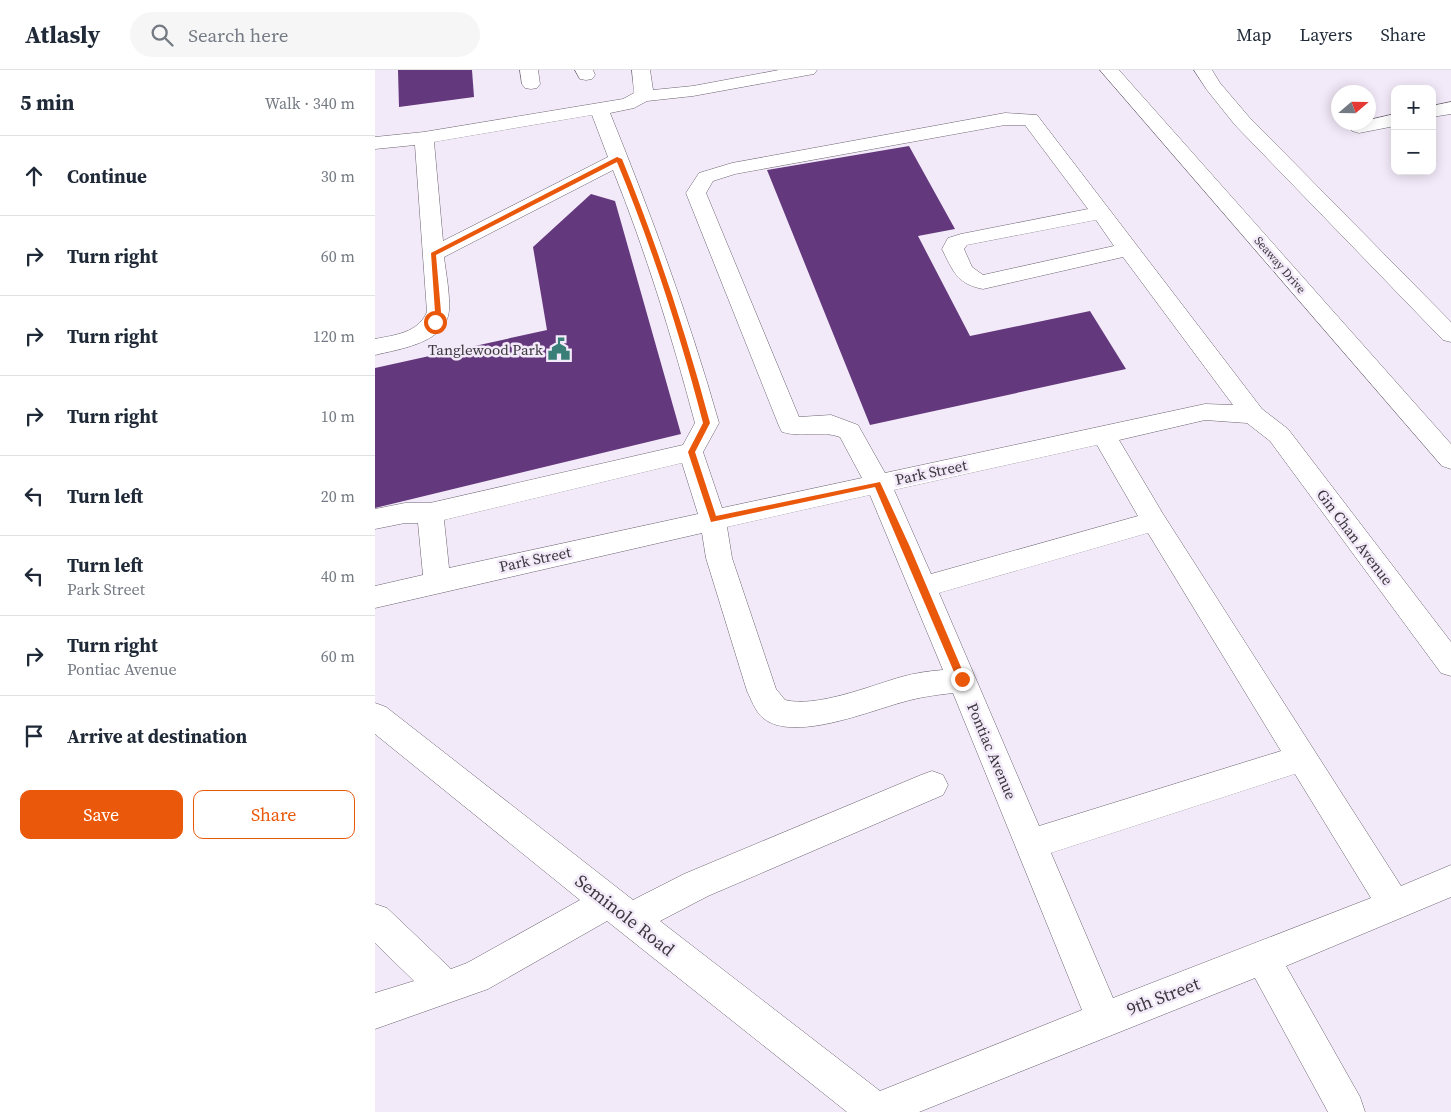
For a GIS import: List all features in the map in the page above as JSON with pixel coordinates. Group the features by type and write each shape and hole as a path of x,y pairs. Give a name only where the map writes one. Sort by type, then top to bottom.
{"main road":[{"path":"641,70 644,86 643,96"},
{"path":"375,143 424,138 599,109 628,104 643,96 693,91 808,70"},
{"name":"Seaway Drive","path":"1109,70 1451,460"},
{"path":"1203,70 1242,120 1451,335"},
{"path":"1436,111 1451,108"},
{"path":"599,109 639,209 689,358 707,423 691,452 713,520 719,558 762,691 775,710 787,714 808,714 917,686 962,679"},
{"name":"Pontiac Avenue","path":"1101,213 1030,119 1005,119 741,167 706,178 696,193 791,426 831,424 849,431 878,484 924,587 1104,1019"},
{"path":"1376,124 1391,121"},
{"path":"375,347 418,336 429,330 435,322 438,312 424,138"},
{"path":"433,254 619,159"},
{"path":"1101,213 961,240 955,243 953,249 968,277 975,281 983,282 1128,249"},
{"name":"Gin Chan Avenue","path":"1101,213 1253,415 1279,435 1451,664"},
{"name":"Park Street","path":"375,596 1205,412 1253,415"},
{"path":"1103,434 1154,521 1394,905"},
{"path":"375,519 405,513 430,513 691,452"},
{"path":"430,513 437,582"},
{"path":"924,587 1154,521"},
{"name":"Seminole Road","path":"375,716 619,911 876,1112"},
{"path":"1031,844 1302,758"},
{"path":"375,1011 476,977 619,911 696,886 931,785"},
{"name":"9th Street","path":"876,1112 1451,881"},
{"path":"375,920 446,988"},
{"path":"1263,958 1347,1110"}],"building":[{"path":"398,70 472,70 474,97 399,107"},
{"path":"909,146 955,229 918,236 970,336 1090,311 1126,369 870,425 767,170"},
{"name":"Tanglewood Park","path":"591,194 615,201 681,434 375,508 375,368 547,330 533,247"}],"place":[{"name":"Tanglewood Park","path":"559,349"}],"route":[{"path":"435,322 438,312 433,254 619,159 639,209 689,358 707,423 691,452 713,520 878,484 962,679"}]}
